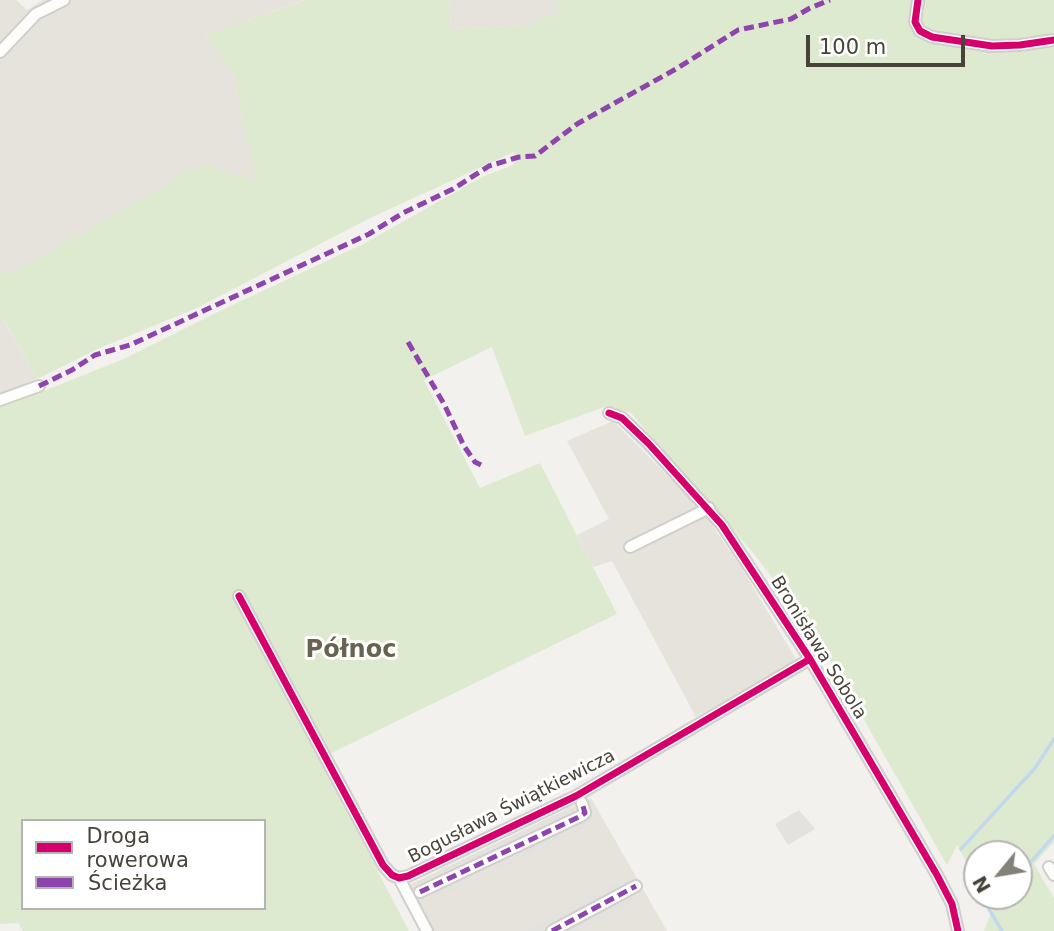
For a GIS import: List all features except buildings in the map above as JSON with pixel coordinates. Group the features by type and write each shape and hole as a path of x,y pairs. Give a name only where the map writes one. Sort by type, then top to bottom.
{"street":[{"path":"0,52 36,14 65,0"},
{"path":"918,0 915,22 920,31 932,37 992,46 1054,40"},
{"path":"0,400 39,386"},
{"name":"Bronisława Sobola","path":"609,413 622,418 709,508 810,659 945,889 955,913 958,931"},
{"path":"630,547 709,508"},
{"name":"Bogusława Świątkiewicza","path":"239,596 383,865 399,878 430,866 576,796 810,659"},
{"path":"420,892 581,816 585,813 582,803"},
{"path":"430,866 439,883"},
{"path":"399,878 427,931"},
{"path":"552,931 636,886"}],"shaded area":[{"path":"0,0 16,0 27,10 43,0 305,0 205,35 233,71 243,125 259,181 243,178 64,245 11,275 0,271"},
{"path":"449,0 557,0 560,11 528,25 451,29"},
{"path":"3,319 37,379 0,395 0,321"},
{"path":"613,421 700,508 741,567 797,661 696,717 612,561 593,567 577,535 609,519 567,441"},
{"path":"591,798 667,931 431,931 407,886"},
{"path":"571,807 575,814 585,818 589,825 570,835 566,828 563,829 567,836 547,846 544,839 538,842 541,849 518,860 514,853 512,854 515,861 492,872 489,865 484,868 487,875 474,881 470,874 466,876 469,883 436,899 433,892 417,890 414,883 424,878 428,885 446,876 443,869 460,861 463,868 465,867 462,860 495,844 498,851 500,850 497,843 530,827 534,834 542,830 538,823"},
{"path":"799,810 815,829 788,845 775,824"},
{"path":"623,879 635,900 588,925 585,919 580,921 583,928 578,931 527,931 573,906 577,913 581,911 577,904"}],"green space":[{"path":"306,0 449,0 451,29 528,25 559,11 557,0 1054,0 1054,842 1034,864 1054,898 1054,931 984,931 992,910 1033,910 1033,840 963,840 963,856 957,845 947,865 813,631 751,550 631,413 607,406 525,436 492,347 424,380 480,488 540,463 617,614 319,759 409,931 23,931 18,923 0,924 0,406 126,358 365,243 482,177 513,165 514,152 368,219 197,308 95,350 37,379 4,320 0,321 0,271 11,274 202,164 258,181 243,125 233,71 205,35"}],"waterway":[{"path":"961,849 1035,768 1054,739"},
{"path":"1033,859 1054,836"},
{"path":"990,910 1002,931"}],"marked path":[{"path":"39,386 95,355 130,345 369,234 403,213 453,189 489,166 519,157 535,156 577,124 676,69 738,30 791,19 830,0"},
{"path":"408,342 444,404 464,446 475,462 481,465"},
{"path":"420,892 581,816 585,813 582,803"},
{"path":"552,931 636,886"}],"cycle path":[{"path":"918,0 915,22 920,31 932,37 992,46 1054,40"},
{"path":"609,413 622,418 649,444 722,525 810,659 937,875 952,904 958,931"},
{"path":"239,596 383,865 399,878 576,796 810,659"}],"district":[{"name":"Północ","path":"351,651"}]}
